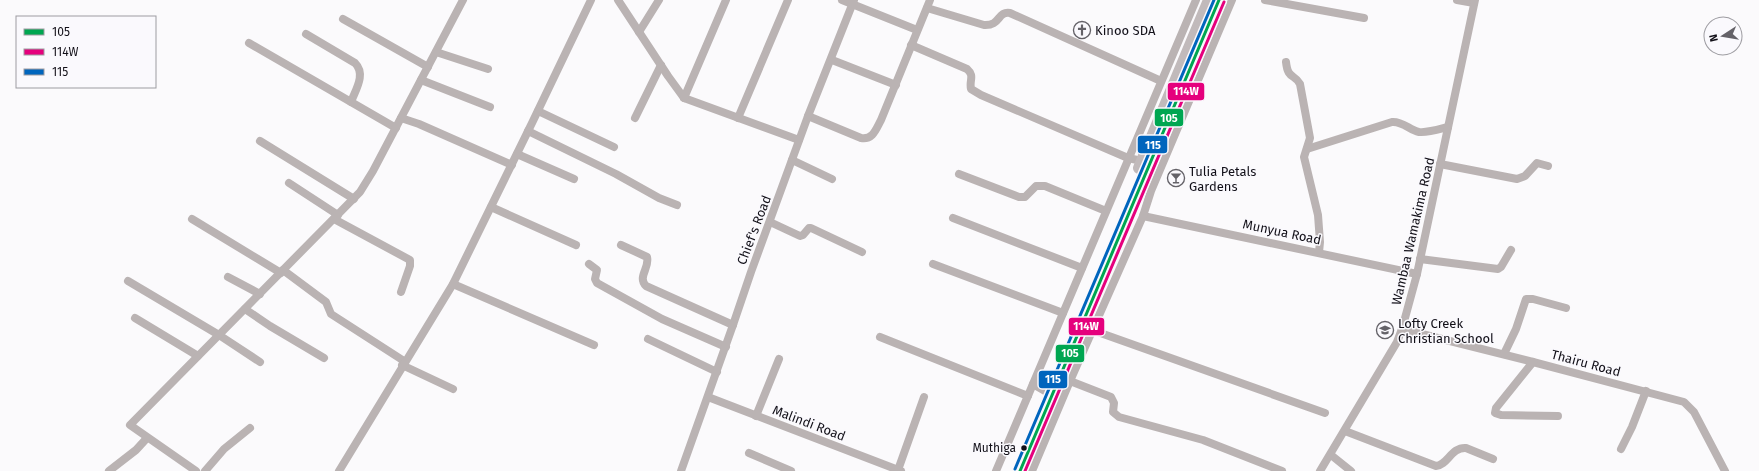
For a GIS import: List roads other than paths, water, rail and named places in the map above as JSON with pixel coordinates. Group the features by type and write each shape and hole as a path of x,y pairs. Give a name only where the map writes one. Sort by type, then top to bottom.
{"highway":[{"path":"1020,471 1102,277 1160,156 1207,0"},
{"path":"1011,471 1142,161 1207,0"}],"street":[{"path":"196,471 130,425 354,199 370,177 463,0"},
{"path":"339,471 403,363 453,284 591,0"},
{"path":"618,0 684,98 799,140"},
{"path":"639,32 659,0"},
{"path":"684,98 726,0"},
{"path":"738,118 788,0"},
{"path":"842,0 853,2 917,30"},
{"path":"996,471 1161,81 1207,0"},
{"path":"1160,156 1232,0"},
{"path":"1265,0 1364,18"},
{"path":"1457,0 1474,2"},
{"name":"Chief's Road","path":"681,471 799,140 832,60 853,2"},
{"name":"Wambaa Wamakima Road","path":"1320,471 1331,455 1397,342 1402,329 1417,274 1474,2"},
{"path":"808,116 861,138 870,138 881,120 928,4 984,25 991,26 996,23 1002,14 1005,12 1010,13 1161,81"},
{"path":"343,19 428,67"},
{"path":"306,34 355,63 359,68 360,76 351,102"},
{"path":"249,43 396,128"},
{"path":"911,45 967,68 973,77 970,85 974,92 1128,158 1142,161"},
{"path":"436,52 488,69"},
{"path":"832,60 896,85"},
{"path":"1286,62 1287,71 1298,80 1302,90 1310,138 1304,157 1318,215 1320,238 1319,252"},
{"path":"635,118 661,65"},
{"path":"421,80 490,107"},
{"path":"538,111 614,147"},
{"path":"401,118 419,124 512,165"},
{"path":"1307,149 1392,122 1402,123 1418,132 1448,127"},
{"path":"528,131 616,174 659,198 677,205"},
{"path":"260,141 354,199"},
{"path":"517,154 574,179"},
{"path":"792,160 832,178"},
{"path":"1440,164 1518,179 1525,176 1537,163 1548,166"},
{"path":"959,174 1019,197 1025,197 1036,186 1045,186 1106,211"},
{"path":"289,183 336,217 410,260 410,266 401,292"},
{"path":"1032,471 1092,330 1143,216 1145,189"},
{"path":"492,205 558,232"},
{"path":"492,205 576,245"},
{"name":"Munyua Road","path":"1143,216 1319,252 1417,274"},
{"path":"953,218 1082,268"},
{"path":"192,219 282,272 326,302 331,314 403,363 453,389"},
{"path":"770,222 800,236 811,228 862,252"},
{"path":"621,245 647,257 647,265 642,277 642,281 646,286 733,325"},
{"path":"1420,259 1498,269 1501,267 1511,250"},
{"path":"589,264 597,270 595,279 597,283 662,319 726,347"},
{"path":"933,264 1063,313"},
{"path":"228,277 260,294"},
{"path":"1102,277 1113,282"},
{"path":"128,281 219,335 260,362"},
{"path":"453,284 535,318 594,345"},
{"path":"1504,354 1516,329 1526,298 1566,308"},
{"path":"245,309 270,326 324,358"},
{"path":"135,318 198,356"},
{"name":"Thairu Road","path":"1402,329 1680,400 1689,406 1725,471"},
{"path":"1092,330 1325,412"},
{"path":"880,337 1028,396"},
{"path":"648,339 717,372"},
{"path":"756,416 779,359"},
{"path":"1533,362 1496,408 1495,413 1501,415 1558,416"},
{"path":"1070,381 1111,397 1114,403 1113,412 1119,417 1203,440 1282,471"},
{"path":"1033,384 1046,390"},
{"path":"1621,449 1632,427 1646,391"},
{"name":"Malindi Road","path":"708,397 899,470"},
{"path":"899,470 924,397"},
{"path":"205,471 224,449 238,436 250,428"},
{"path":"1345,431 1436,466 1443,464 1452,453 1461,448 1466,448 1492,459"},
{"path":"111,470 136,450 147,438"},
{"path":"749,453 791,471"},
{"path":"1331,455 1351,471"}],"place":[{"name":"Kinoo SDA","path":"1082,30"},
{"name":"Tulia Petals Gardens","path":"1176,178"},
{"name":"Lofty Creek Christian School","path":"1385,330"},
{"name":"Muthiga","path":"1024,448"}]}
